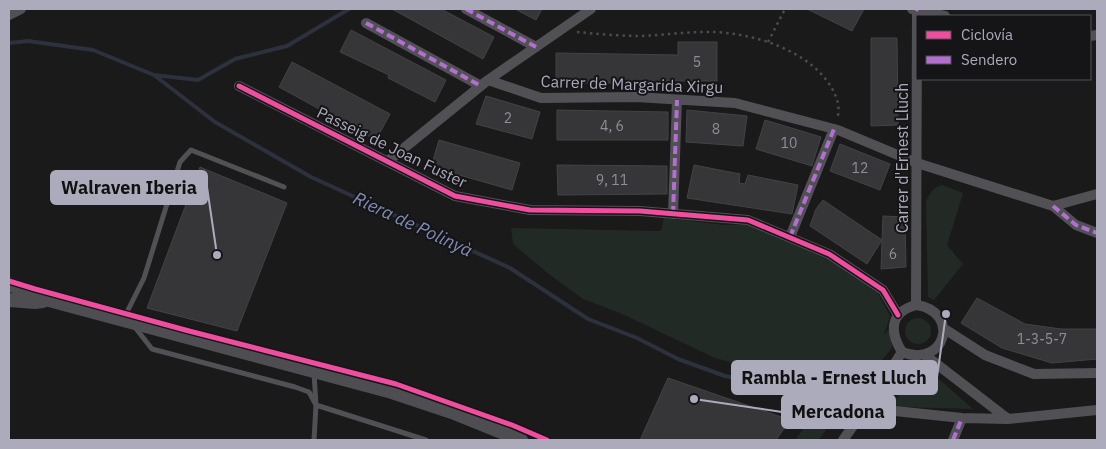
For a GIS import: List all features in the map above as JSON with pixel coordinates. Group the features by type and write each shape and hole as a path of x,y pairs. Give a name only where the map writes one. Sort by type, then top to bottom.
{"street":[{"path":"9,15 21,9"},
{"path":"466,9 536,47"},
{"path":"388,161 484,83 590,9"},
{"path":"915,9 942,15"},
{"name":"Carrer d'Ernest Lluch","path":"915,9 916,305"},
{"name":"Carrer de Margarida Xirgu","path":"366,23 484,83 541,98 636,97 735,103 836,130 917,163 1053,206"},
{"name":"Passeig de Joan Fuster","path":"239,86 454,196 530,210 640,211 748,220 829,254 883,290 898,315"},
{"path":"673,214 677,100"},
{"path":"790,237 836,130"},
{"path":"1053,206 1097,194"},
{"path":"1053,206 1076,225 1097,233"},
{"path":"9,284 49,300 392,392 452,412 520,440"},
{"path":"9,300 35,302 49,300"},
{"path":"916,305 926,307 935,312 943,328 940,343 935,350 918,356 902,352 894,340 893,331 894,322 898,315 916,305"},
{"path":"943,328 985,355 1034,374 1097,373"},
{"path":"843,440 902,352"},
{"path":"925,355 1008,419"},
{"path":"866,408 962,418 1008,419 1097,410"},
{"path":"953,440 962,418"}],"lane":[{"path":"284,187 191,150 180,162 144,278 127,321 152,349 295,387 309,392 316,405 426,440"},
{"path":"314,371 316,405 314,440"}],"path":[{"path":"768,42 785,9"},
{"path":"558,31 641,36 707,32 741,35 768,42 796,55 817,70 830,85 838,105 836,130"}],"shaded area":[{"path":"942,185 963,193 947,245 963,264 934,300 928,297 926,202 932,191"},
{"path":"664,218 725,225 747,224 827,259 878,293 890,316 884,335 894,323 894,340 891,349 878,365 865,372 819,440 795,440 850,365 826,370 772,373 715,358 620,313 583,299 550,275 513,244 511,228 661,231"},
{"path":"918,318 927,322 931,331 927,340 918,344 909,340 905,331 909,322"},
{"path":"922,369 932,373 973,409 898,407 894,402 915,373"}],"building":[{"path":"392,9 441,9 494,37 483,59"},
{"path":"515,9 542,9 536,20"},
{"path":"807,9 864,9 852,31"},
{"path":"351,30 446,80 435,102 388,78 389,75 340,52"},
{"path":"871,38 897,38 898,125 871,126"},
{"path":"678,42 717,42 717,81 556,83 556,53 678,55"},
{"path":"292,62 390,114 376,140 279,87"},
{"path":"486,96 540,112 532,139 476,124"},
{"path":"557,110 668,112 668,140 557,140"},
{"path":"687,110 747,116 743,146 686,142"},
{"path":"765,120 821,137 812,166 756,149"},
{"path":"439,140 520,163 512,190 431,167"},
{"path":"840,144 890,164 880,190 830,171"},
{"path":"557,165 667,166 667,194 558,195"},
{"path":"694,165 740,174 739,183 745,184 748,175 798,185 792,214 687,198"},
{"path":"200,167 287,203 237,331 147,308"},
{"path":"823,200 882,240 867,264 810,226 816,209"},
{"path":"883,216 905,217 906,267 881,269"},
{"path":"977,298 1025,324 1061,329 1097,329 1097,359 1052,363 1002,348 961,323"},
{"path":"668,378 790,420 776,440 640,440"}],"waterway":[{"path":"154,75 198,80 235,59 287,46 349,9"},
{"name":"Riera de Polinyà","path":"9,43 28,41 93,50 154,75 215,122 311,177 510,268 588,319 637,338 678,359 725,376 775,386 827,387"}],"marked path":[{"path":"466,9 536,47"},
{"path":"366,23 481,86"},
{"path":"673,214 677,100"},
{"path":"790,237 834,129"},
{"path":"1053,206 1076,225 1097,233"},
{"path":"953,440 962,418"}],"cycle path":[{"path":"239,86 455,196 530,210 640,211 748,220 829,254 883,290 898,315"},
{"path":"9,281 189,331 396,384 512,425 547,440"}],"place":[{"name":"Walraven Iberia","path":"217,255"},
{"name":"Rambla - Ernest Lluch","path":"946,314"},
{"name":"Mercadona","path":"694,399"}]}
